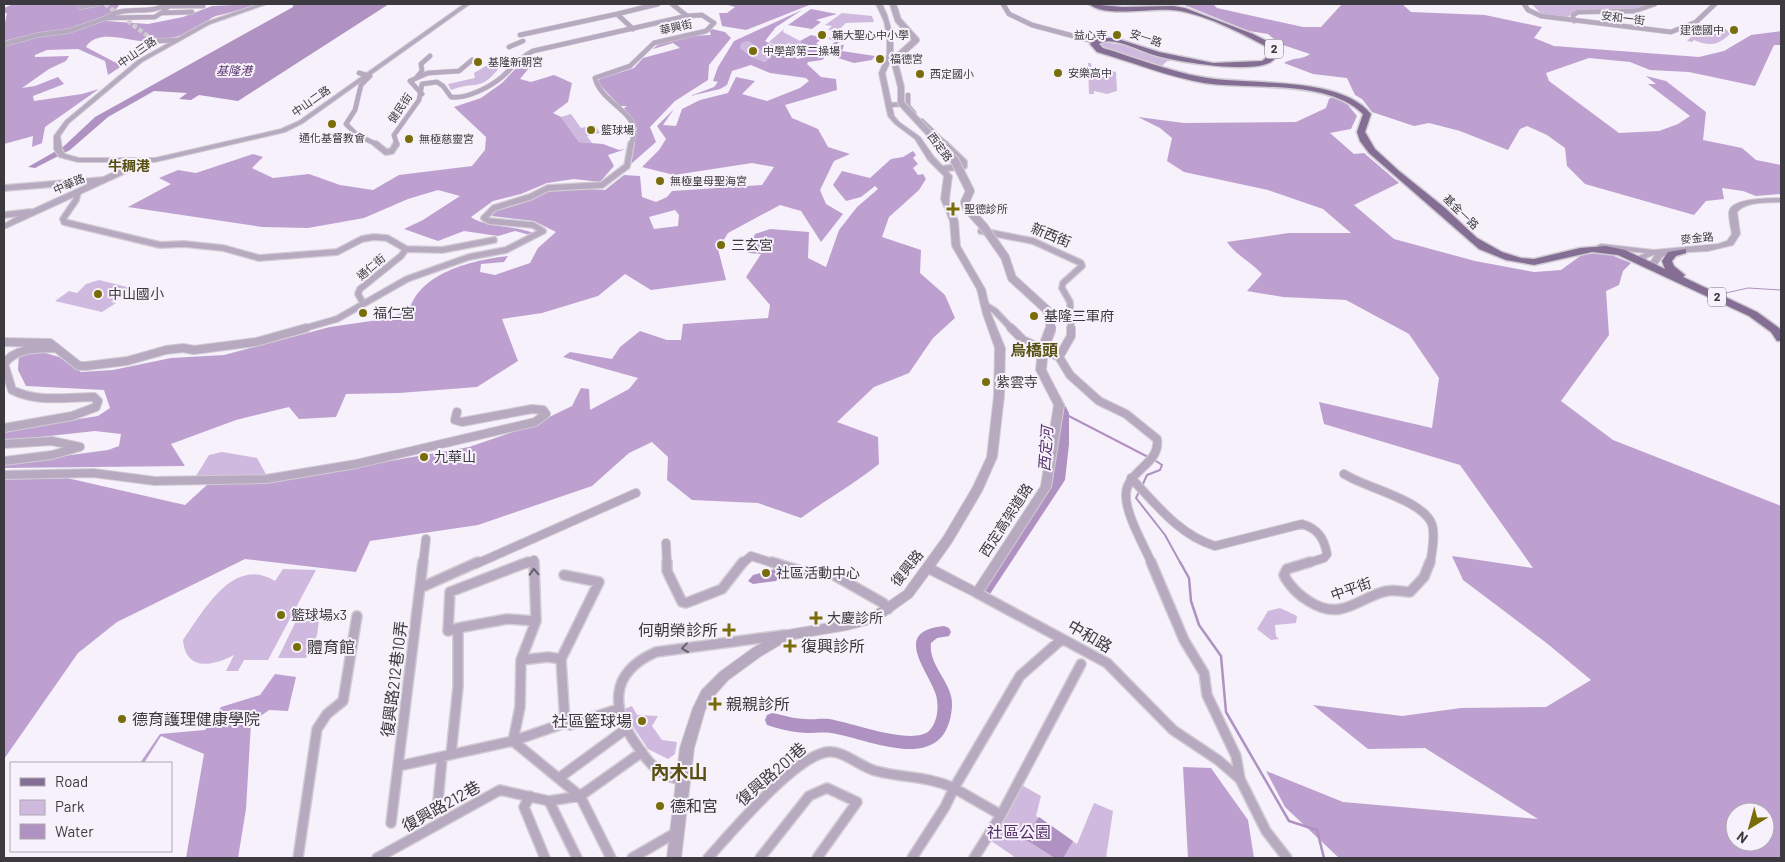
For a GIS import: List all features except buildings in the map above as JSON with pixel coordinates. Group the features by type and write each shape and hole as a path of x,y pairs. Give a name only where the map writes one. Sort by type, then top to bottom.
{"main road":[{"name":"安一路","path":"1092,4 1118,9 1171,6 1267,44 1273,48 1275,56 1262,63 1213,65 1157,54 1115,40 1096,42 1094,46 1100,50 1201,79 1320,91 1347,98 1366,111"},
{"name":"基金一路","path":"1366,111 1367,117 1361,132 1366,144 1384,162 1444,211 1481,246 1503,256 1532,262 1542,262 1595,247 1649,258 1753,314 1775,330 1781,338"},
{"path":"1682,251 1672,254 1667,262 1682,276"},
{"name":"基金一路","path":"1649,258 1682,276 1759,311 1781,328"}],"street":[{"path":"80,4 81,7 85,8 97,4"},
{"path":"106,18 119,9 161,9 168,4 203,5"},
{"name":"中山三路","path":"60,152 57,136 66,122 140,61 216,20 252,10 264,4"},
{"path":"363,74 458,4"},
{"name":"中山二路","path":"363,74 462,4"},
{"name":"中山二路","path":"60,152 78,160 143,160 279,126 363,74 467,4"},
{"path":"520,35 658,4"},
{"path":"672,4 687,16"},
{"name":"西定路","path":"878,4 886,18 891,42 891,54 883,68 888,105 895,120 918,138 949,178 945,199 954,221 956,246 981,289 984,304"},
{"name":"西定高架道路","path":"893,4 898,20 916,40 894,60 901,87 901,103 904,109 955,161 970,191 965,202 966,207 984,227 1006,257 1012,278 1047,310 1052,326 1042,348 1041,370 1059,405 1046,487 979,589"},
{"path":"1003,4 1008,14 1032,25 1096,42"},
{"name":"安和一街","path":"1524,4 1528,10 1536,15 1671,32 1696,22 1715,4"},
{"path":"1574,20 1573,15 1578,12 1635,12 1655,4"},
{"path":"4,44 38,35 63,32 106,18 155,17 169,6 203,5"},
{"path":"161,13 192,12"},
{"path":"617,14 633,29"},
{"name":"華興街","path":"533,51 687,16 702,15 714,23 706,30 654,43 633,64 594,80 605,96 626,116 634,129 627,166"},
{"path":"156,51 152,39 158,41 177,40"},
{"path":"509,47 523,41"},
{"name":"健民街","path":"363,74 370,76 361,85 355,110 346,124 357,135 374,142 383,151 392,151 397,146 394,135 422,94 422,84 433,82 444,85 451,97 458,98 496,82 518,58 533,51"},
{"path":"416,77 422,71 421,64 430,56"},
{"path":"422,94 410,80 428,73 459,71 472,60"},
{"path":"908,95 908,104 918,117 964,162 964,166 941,169"},
{"path":"888,105 908,104"},
{"name":"中華路","path":"4,227 30,212 78,193 143,160"},
{"name":"通仁街","path":"78,193 76,200 63,219 64,222 160,245 184,244 223,248 259,258 306,256 337,252 354,243 374,237 387,238 402,245 406,249 360,289 358,294 363,303 407,279 446,267 469,257 506,250 543,231 533,225 484,220 488,212 494,208 530,197 548,188 602,185 627,166"},
{"path":"4,188 103,180"},
{"name":"麥金路","path":"1649,258 1670,251 1718,248 1730,243 1736,234 1733,212 1739,204 1781,200"},
{"path":"4,215 30,212"},
{"name":"新西街","path":"981,231 1037,241 1082,263 1082,266 1064,282 1062,288 1070,302 1071,336 1059,357"},
{"path":"406,249 442,250 494,240"},
{"path":"4,342 50,343 78,366 86,366 127,361 166,350 183,348 194,350 256,342 337,319 356,310 363,303"},
{"path":"984,304 995,311 1018,336 1059,357"},
{"name":"復興路","path":"674,858 686,748 699,708 707,694 719,681 750,657 786,634 847,625 873,618 908,594 928,568 978,488 995,448 999,396 1000,348 984,304"},
{"path":"4,428 72,416 96,407 98,401 94,397 40,398 21,396 12,390 4,364 6,359 20,352 56,348"},
{"name":"中和路","path":"1059,357 1070,375 1099,401 1126,414 1157,439 1158,446 1152,457 1145,464 1140,489 1126,494 1128,510 1184,640 1204,673 1207,695 1236,756 1240,779 1266,831 1287,858"},
{"path":"4,475 93,472 111,477 155,481 266,479 356,464 432,448 535,422 546,414 543,410 532,409 462,422 455,420 457,412"},
{"path":"4,444 43,441 71,443 80,447 63,454 39,455 4,461"},
{"name":"中平街","path":"1140,489 1170,518 1207,545 1215,546 1302,524 1315,528 1325,539 1327,554 1324,558 1287,569 1284,575 1286,581 1298,594 1315,605 1331,611 1344,609 1387,590 1410,592 1428,572 1432,552 1432,526 1430,519 1412,506 1362,485 1344,474"},
{"path":"420,588 636,493"},
{"name":"復興路212巷10弄","path":"391,823 400,766 426,539"},
{"path":"666,543 667,571 682,602 686,603 722,589 746,559 751,556 804,572 832,574 883,603 888,609"},
{"path":"513,741 520,707 521,660 536,621 534,560 450,592 448,631 507,619 536,621"},
{"name":"中和路","path":"928,568 979,589 1062,639 1107,663 1173,730 1218,760 1240,779"},
{"path":"400,766 513,741 565,723 561,659 599,582 564,575"},
{"path":"298,858 318,729 327,714 343,701 357,616"},
{"path":"438,801 458,687 458,628"},
{"path":"683,780 670,779 659,773 626,729 618,709 621,686 630,669 638,660 651,653 786,634"},
{"path":"912,858 945,807 959,777 1020,676 1062,639"},
{"path":"521,660 548,657 561,659"},
{"path":"974,858 1001,816 1081,664"},
{"path":"570,725 618,709"},
{"path":"559,778 626,729"},
{"path":"513,741 580,796 611,858"},
{"name":"復興路212巷","path":"377,858 500,790 549,801 580,796 642,752"},
{"name":"復興路201巷","path":"708,858 754,809 804,763 817,754 834,752 875,770 937,778 1001,816"},
{"path":"1218,760 1231,764 1236,756"},
{"path":"760,858 809,796 827,788 857,802 817,858"},
{"path":"530,796 524,807 545,858"},
{"path":"549,801 577,858"},
{"path":"632,858 677,832"}],"green space":[{"path":"1532,4 1649,4 1631,11 1576,11 1566,18 1541,14"},
{"path":"842,13 872,16 874,22 846,23 837,31 828,30 832,26 825,25"},
{"path":"1705,23 1726,29 1730,34 1722,41 1714,44 1705,44 1694,40 1692,42 1687,41"},
{"path":"784,29 783,32 802,42 810,54 801,57 794,51 788,52 769,42"},
{"name":"中學部第二操場","path":"748,41 771,57 766,62 752,57 740,48 742,43"},
{"path":"1103,42 1124,45 1177,61 1167,61 1162,66 1100,48 1099,45"},
{"path":"1088,63 1091,63 1092,70 1105,69 1116,72 1117,91 1107,94 1094,91 1094,94 1089,94"},
{"path":"486,66 499,68 487,81 451,90 448,84 475,78 474,73"},
{"path":"571,114 581,128 595,125 600,133 587,136 592,143 579,142 561,117"},
{"path":"99,280 127,287 128,290 121,297 111,302 116,303 102,312 55,301 69,291 77,293 86,284"},
{"path":"222,452 257,458 267,476 196,476 209,455"},
{"path":"283,569 316,570 268,660 244,660 238,671 226,671 234,655 209,664 195,662 189,657 183,640 200,615 221,590 233,581 246,575 260,575 275,581"},
{"path":"1280,608 1297,616 1296,623 1275,625 1276,636 1279,639 1271,640 1257,629 1268,611"},
{"name":"體育館","path":"296,621 319,621 317,635 306,658 278,658"},
{"path":"632,706 637,715 658,716 652,726 662,740 677,742 675,754 668,759 648,749 622,710"},
{"name":"社區公園","path":"1018,783 1041,796 1036,816 1077,844 1094,803 1113,811 1106,858 1016,858 987,838"}],"shaded area":[{"path":"13,4 120,4 107,21 148,24 183,17 212,6 257,4 213,17 197,29 171,38 144,41 113,37 97,38 86,47 122,66 108,75 105,61 78,49 47,50 35,55 35,57 69,56 66,61 49,69 22,88 35,86 58,77 64,84 33,96 34,101 82,94 99,89 45,127 42,143 32,147 33,136 4,144 4,27 7,13 4,13 4,8"},
{"path":"812,4 746,30 722,26 719,13 727,13 735,7 728,5"},
{"path":"1182,4 1213,4 1217,8 1303,27 1321,27 1342,4 1402,4 1411,12 1485,15 1542,27 1534,38 1554,46 1699,57 1724,51 1751,35 1781,31 1781,45 1774,45 1755,86 1689,72 1650,70 1630,62 1589,58 1546,73 1549,81 1619,133 1659,131 1678,124 1690,116 1648,84 1656,84 1646,76 1666,81 1706,112 1703,140 1742,148 1756,160 1781,165 1781,194 1756,196 1743,191 1722,188 1724,199 1706,201 1694,215 1585,184 1567,166 1565,148 1547,135 1527,126 1520,129 1508,150 1460,131 1429,123 1414,126 1372,112 1362,99 1355,95 1347,78 1313,74 1284,63 1310,54 1280,44 1268,34 1249,31"},
{"path":"811,9 837,14 816,20 821,22 812,29 788,25"},
{"path":"802,10 776,27 765,41 798,59 810,54 803,48 806,47 800,41 811,35 819,37 816,39 820,40 816,44 829,47 835,42 828,38 844,36 850,28 852,38 843,40 835,45 844,45 842,51 875,56 872,60 854,63 828,55 822,60 808,62 807,64 821,77 836,79 837,90 785,105 792,118 818,129 828,147 850,154 834,161 820,190 826,204 843,214 821,242 801,211 780,205 728,233 718,249 726,280 651,290 625,274 598,296 542,313 502,319 518,361 477,387 399,393 346,394 336,417 299,419 289,407 236,420 171,444 185,466 4,468 4,464 108,450 119,446 121,434 95,431 4,441 4,431 98,416 110,408 104,390 26,386 18,370 19,354 39,351 59,357 81,372 113,370 171,358 224,355 330,327 378,320 409,311 415,298 424,287 449,270 479,261 508,256 504,262 481,264 480,272 495,275 530,263 538,248 556,232 534,221 492,216 495,209 561,187 605,190 624,175 640,176 642,197 656,202 667,197 672,191 762,185 774,167 752,163 674,175 642,167 659,150 666,139 657,126 674,109 663,125 676,126 682,109 700,100 728,93 736,77 755,81 742,94 767,101 800,88 809,81 806,78 770,73 751,65 732,71 727,85 720,89 690,96 714,87 718,82 713,81 718,67 734,41","holes":["748,41 771,57 765,62 752,57 740,48 742,43","675,210 679,215 678,226 654,229 649,217"]},
{"path":"712,29 725,32 731,38 709,65 708,80 675,101 650,127 656,142 631,164 633,138 637,128 624,108 627,106 620,106 597,82 600,79 634,68 643,58 680,48 673,43 653,49 665,41 710,35 709,31"},
{"path":"520,64 529,68 520,79 531,82 554,75 572,83 568,102 553,113 561,117 579,142 603,144 619,150 626,149 608,155 614,166 600,182 574,179 547,183 521,194 493,201 471,217 484,223 534,233 530,235 515,231 498,236 464,231 438,241 404,229 423,220 460,196 438,190 408,199 364,218 308,228 262,227 128,207 171,184 159,178 178,170 196,173 253,154 263,157 252,168 273,178 309,174 340,185 373,190 399,175 472,166 485,150 486,137 454,107 481,98 502,83"},
{"path":"1334,96 1348,105 1357,116 1351,129 1330,133 1354,154 1364,153 1399,183 1354,205 1394,239 1475,261 1534,272 1561,270 1583,254 1606,253 1631,263 1623,271 1619,285 1606,291 1609,335 1561,401 1613,440 1781,506 1781,858 1339,858 1285,807 1266,771 1343,802 1538,819 1425,748 1368,749 1313,705 1402,716 1461,708 1546,707 1591,680 1549,645 1463,580 1452,556 1533,568 1460,465 1324,424 1319,402 1432,428 1439,378 1409,334 1346,300 1283,297 1247,291 1262,274 1227,242 1289,233 1351,233 1323,209 1268,190 1184,172 1167,161 1172,138 1160,128 1138,117 1184,123 1296,122 1326,108 1329,99"},
{"path":"913,151 916,155 913,158 918,164 913,168 918,175 923,174 926,179 919,190 889,217 882,237 921,250 920,273 945,295 955,318 933,338 909,373 874,387 837,422 878,437 879,464 801,518 758,503 692,500 667,480 668,457 652,442 629,453 592,486 478,525 370,541 356,572 245,559 117,622 78,653 4,759 4,479 67,478 185,505 209,483 260,484 469,447 533,425 572,406 581,388 589,389 590,410 629,389 638,378 563,357 570,352 612,359 620,347 640,331 667,340 681,340 683,324 768,318 770,305 746,277 761,254 748,253 755,234 770,229 809,232 808,258 826,267 839,230 857,207 878,189 875,186 861,197 846,201 833,185 842,171 870,178 891,159 903,157"},
{"path":"275,674 296,677 288,711 269,710 251,723 246,809 238,858 186,858 204,754 161,736 145,762 141,762 160,734 205,730 221,707 260,695"},
{"path":"1183,767 1211,768 1248,820 1254,858 1188,858"}],"water":[{"name":"基隆港","path":"293,4 389,4 238,101 199,95 191,100 179,99 187,93 154,91 108,117 70,150 35,168 28,167 63,147 95,117 293,7"},
{"path":"775,569 781,574 776,581 753,584 748,581 753,575"},
{"path":"1039,817 1073,841 1063,858 1055,858 1025,839"}],"waterway":[{"path":"1726,293 1748,288 1781,290"},
{"name":"西定河","path":"985,590 1059,480 1063,444 1063,413 1056,398"},
{"path":"1063,413 1148,457"},
{"path":"1142,486 1147,475 1160,470 1162,465 1153,459"},
{"path":"1140,490 1136,498 1165,535 1181,564"},
{"path":"1180,562 1189,578 1191,601 1199,625 1221,656 1226,712 1289,821 1317,830 1324,858"},
{"name":"西定河","path":"772,720 806,726 830,726 901,742 919,742 933,737 942,725 945,704 940,688 924,658 923,649 924,640 934,633 944,632"}],"tunnel":[{"path":"105,4 152,39"}],"place":[{"name":"建德國中","path":"1734,30"},
{"name":"輔大聖心中小學","path":"822,35"},
{"name":"益心寺","path":"1117,35"},
{"name":"中學部第二操場","path":"753,51"},
{"name":"福德宮","path":"880,59"},
{"name":"基隆新朝宮","path":"478,62"},
{"name":"安樂高中","path":"1058,73"},
{"name":"西定國小","path":"920,74"},
{"name":"通化基督教會","path":"332,124"},
{"name":"籃球場","path":"591,130"},
{"name":"無極慈靈宮","path":"409,139"},
{"name":"無極皇母聖海宮","path":"660,181"},
{"name":"聖德診所","path":"953,209"},
{"name":"三玄宮","path":"721,245"},
{"name":"中山國小","path":"98,294"},
{"name":"福仁宮","path":"363,313"},
{"name":"基隆三軍府","path":"1034,316"},
{"name":"紫雲寺","path":"986,382"},
{"name":"九華山","path":"424,457"},
{"name":"社區活動中心","path":"766,573"},
{"name":"籃球場x3","path":"281,615"},
{"name":"大慶診所","path":"816,618"},
{"name":"何朝榮診所","path":"729,630"},
{"name":"復興診所","path":"790,646"},
{"name":"體育館","path":"297,647"},
{"name":"親親診所","path":"715,704"},
{"name":"德育護理健康學院","path":"122,719"},
{"name":"社區籃球場","path":"642,721"},
{"name":"德和宮","path":"660,806"}],"district":[{"name":"牛稠港","path":"129,166"},
{"name":"烏橋頭","path":"1034,350"},
{"name":"內木山","path":"679,772"}]}
